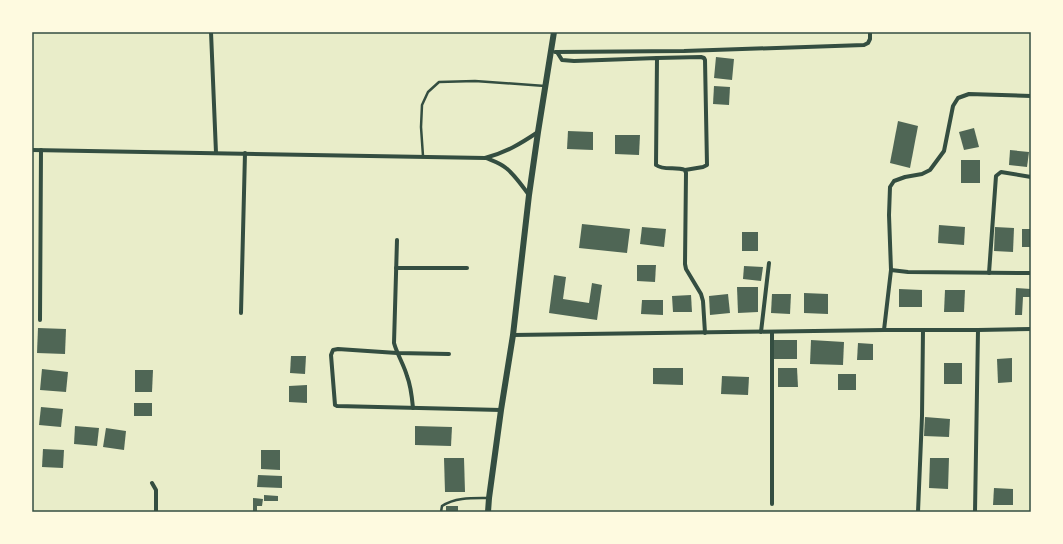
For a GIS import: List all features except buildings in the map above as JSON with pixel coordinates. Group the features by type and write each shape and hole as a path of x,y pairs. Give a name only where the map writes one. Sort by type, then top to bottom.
{"street":[{"path":"211,32 216,153"},
{"path":"488,512 501,410 513,335 529,195 538,132 545,86 554,52 554,32"},
{"path":"554,52 684,51 864,45 868,43 870,39 870,32"},
{"path":"684,51 684,58"},
{"path":"554,52 562,60 574,61 657,58 704,58 707,164 703,167 685,170 660,167 656,165 657,58"},
{"path":"884,330 891,270 889,215 890,187 894,180 922,174 930,170 944,151 953,106 958,98 969,94 1031,96"},
{"path":"485,158 512,149 538,132"},
{"path":"32,150 485,158 497,162 506,168 515,176 529,195"},
{"path":"40,320 42,150"},
{"path":"241,313 245,153"},
{"path":"685,170 685,264 701,294 703,301 705,333"},
{"path":"989,273 996,176 1001,172 1031,177"},
{"path":"397,240 394,343 408,376 413,408"},
{"path":"761,332 769,263"},
{"path":"396,268 467,268"},
{"path":"891,270 908,272 1031,273"},
{"path":"513,335 1031,329"},
{"path":"918,512 922,416 922,330"},
{"path":"975,512 978,330"},
{"path":"772,332 772,504"},
{"path":"450,354 333,350 331,355 334,405 501,410"},
{"path":"152,483 156,490 156,512"}],"lane":[{"path":"423,156 421,127 422,105 428,92 439,82 475,81 545,86"},
{"path":"441,512 442,506 447,502 459,499 489,498"}]}
